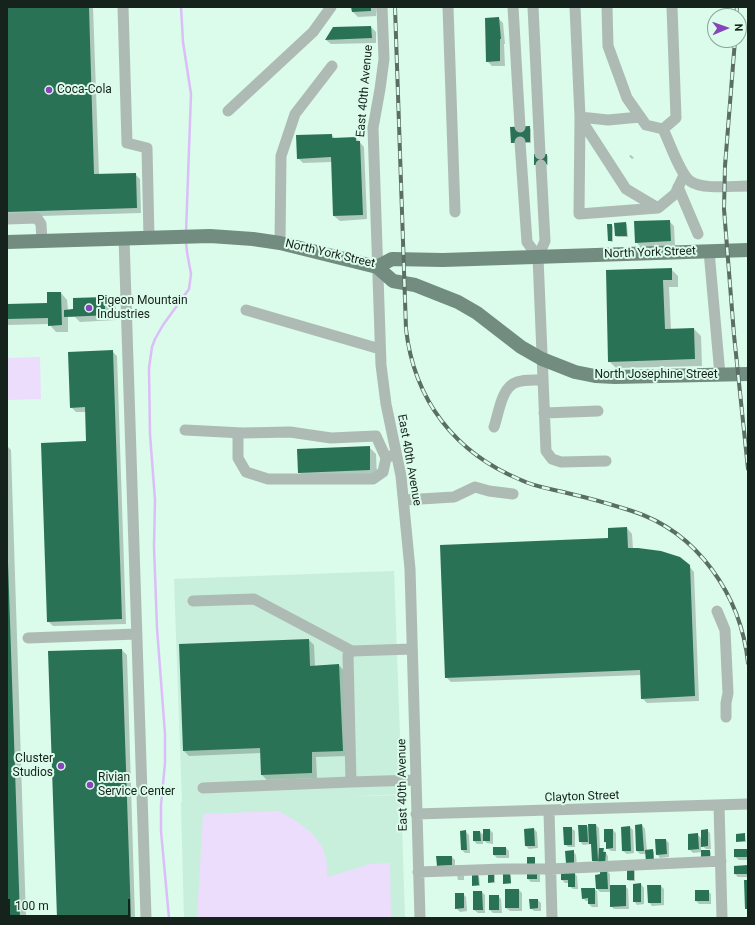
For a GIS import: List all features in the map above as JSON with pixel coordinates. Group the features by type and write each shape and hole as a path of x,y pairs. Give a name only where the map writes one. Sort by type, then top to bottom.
{"main road":[{"name":"North York Street","path":"7,242 210,236 253,238 280,243 377,268 392,259 443,260 748,250"},
{"name":"North Josephine Street","path":"377,268 393,281 415,285 458,302 477,314 521,347 542,359 575,372 602,376 748,374"}],"street":[{"path":"123,7 127,143 147,148 149,238"},
{"path":"228,111 313,32 331,7"},
{"name":"East 40th Avenue","path":"382,7 384,59 373,128 380,349 385,397 397,454 404,500 410,569 420,918"},
{"path":"448,7 455,212"},
{"path":"513,7 520,127"},
{"path":"533,7 545,241 538,257 546,451 552,459 561,462 606,461"},
{"path":"576,7 580,118 580,214 658,208 675,194 684,174"},
{"path":"607,7 608,46 627,98 646,125 663,129"},
{"path":"663,129 676,118 672,7"},
{"path":"280,243 281,156 295,114 332,66"},
{"path":"580,118 608,120 640,117"},
{"path":"580,118 626,189 658,208"},
{"path":"663,129 684,174 691,181 703,185 748,186"},
{"path":"520,142 526,242 538,257"},
{"path":"678,187 698,234"},
{"path":"7,219 37,218 41,224 42,241"},
{"path":"124,238 146,918"},
{"path":"708,251 720,375"},
{"path":"246,310 380,349"},
{"path":"494,427 506,390 511,385 518,381 542,380"},
{"path":"544,413 598,411"},
{"path":"185,430 238,433 290,432 331,438 376,436 386,458 383,472 373,479 268,479 246,472 238,458 238,433"},
{"path":"386,458 397,454"},
{"path":"404,500 454,497 475,487 489,491 512,494"},
{"path":"193,601 254,599 293,618 352,651 412,649"},
{"path":"717,611 725,630 728,693 726,717"},
{"path":"28,638 137,634"},
{"path":"352,651 348,655 352,782"},
{"path":"203,788 416,780"},
{"name":"Clayton Street","path":"416,814 748,804"},
{"path":"719,805 722,918"},
{"path":"549,811 552,918"},
{"path":"418,872 551,869 721,861"}],"shaded area":[{"path":"40,357 41,399 7,400 7,358"},
{"path":"394,571 402,794 341,797 401,795 405,918 184,918 182,802 174,579"},
{"path":"279,811 308,830 321,845 325,854 327,877 370,864 390,863 391,918 197,918 203,814"}],"building":[{"name":"Coca-Cola","path":"7,7 89,7 94,174 136,173 137,208 7,212"},
{"path":"351,7 371,7 371,11 352,12"},
{"path":"499,17 501,39 500,61 486,62 485,18"},
{"path":"371,26 372,38 325,40 333,27"},
{"path":"530,126 530,142 511,143 510,127"},
{"path":"332,134 332,138 356,137 356,141 360,141 363,215 333,216 331,157 297,159 296,135"},
{"path":"534,154 547,154 547,164 534,165"},
{"path":"670,220 671,241 635,243 634,221"},
{"path":"626,222 627,236 615,236 614,223"},
{"path":"607,224 612,224 612,241 608,241"},
{"path":"672,268 672,280 663,280 665,329 694,328 695,359 608,362 606,270"},
{"path":"47,292 61,292 62,325 48,326 48,318 7,319 7,304 47,303"},
{"name":"Pigeon Mountain Industries","path":"105,297 105,301 107,299 111,299 112,303 110,306 107,306 105,303 105,311 112,310 112,315 64,317 64,310 73,309 73,298"},
{"path":"113,350 122,619 47,622 41,443 86,441 85,407 70,408 68,352"},
{"path":"370,446 370,470 298,473 297,449"},
{"path":"627,527 628,548 661,551 680,557 690,565 695,696 641,699 640,670 445,678 440,545 608,538 608,528"},
{"path":"8,562 20,918 7,918"},
{"path":"309,639 310,666 339,664 343,751 312,752 312,773 261,775 260,748 183,751 179,644"},
{"name":"Rivian Service Center","path":"122,649 131,918 57,918 48,651"},
{"path":"588,824 596,824 598,861 592,861"},
{"path":"642,824 644,851 636,851 635,825"},
{"path":"578,825 587,825 588,842 579,842"},
{"path":"630,826 631,851 622,851 621,827"},
{"path":"563,827 572,827 572,845 564,845"},
{"path":"534,828 535,846 525,846 524,829"},
{"path":"483,829 490,829 490,841 483,841"},
{"path":"604,829 613,829 613,848 606,849 606,842 604,842"},
{"path":"708,829 708,846 701,847 701,830"},
{"path":"466,830 467,850 461,850 460,831"},
{"path":"473,831 480,831 481,841 473,841"},
{"path":"698,833 699,849 688,850 688,834"},
{"path":"745,833 745,841 736,842 736,834"},
{"path":"655,839 666,839 667,854 656,855"},
{"path":"493,847 506,847 506,855 493,855"},
{"path":"599,848 604,848 603,852 606,852 605,864 598,863"},
{"path":"653,849 654,862 646,862 645,850"},
{"path":"734,849 748,849 748,857 734,857"},
{"path":"574,850 574,863 566,863 565,851"},
{"path":"701,850 710,850 710,858 701,858"},
{"path":"436,856 452,856 452,865 437,866"},
{"path":"527,857 535,857 535,864 527,865"},
{"path":"748,865 748,874 734,874 734,866"},
{"path":"634,868 634,880 627,880 627,869"},
{"path":"600,870 607,870 608,889 596,889 595,875 600,874"},
{"path":"527,871 537,871 537,879 527,879"},
{"path":"561,872 575,872 575,887 568,887 568,880 561,880"},
{"path":"488,873 494,873 494,882 488,883"},
{"path":"510,873 511,883 503,884 503,874"},
{"path":"472,874 478,874 479,885 472,886"},
{"path":"744,880 748,880 748,909 745,909"},
{"path":"641,883 641,902 633,902 633,884"},
{"path":"610,885 626,885 626,906 610,907"},
{"path":"647,885 661,885 661,903 648,903"},
{"path":"581,888 595,888 595,904 588,904 588,898 582,899"},
{"path":"505,889 519,889 519,908 505,908"},
{"path":"695,890 709,890 709,901 695,901"},
{"path":"473,891 482,891 483,910 473,910"},
{"path":"455,893 464,893 464,908 455,909"},
{"path":"489,895 499,895 499,910 489,910"},
{"path":"529,899 538,899 538,908 530,909"}],"waterway":[{"path":"181,7 183,42 191,94 186,233"},
{"path":"169,918 161,831 165,734 157,628 154,547 155,500 150,434 149,368 152,347 155,339 163,325 189,289 191,274 186,242"}],"railway":[{"path":"395,7 406,329 411,355 418,379 428,401 442,421 458,439 476,455 497,469 521,480 544,488 591,499 632,511 656,521 677,534 696,551 712,570 726,591 744,638 748,663"},
{"path":"734,48 725,166 724,209 734,335 748,469"}],"place":[{"name":"Coca-Cola","path":"49,90"},
{"name":"Pigeon Mountain Industries","path":"89,308"},
{"name":"Cluster Studios","path":"61,766"},
{"name":"Rivian Service Center","path":"90,785"}]}
